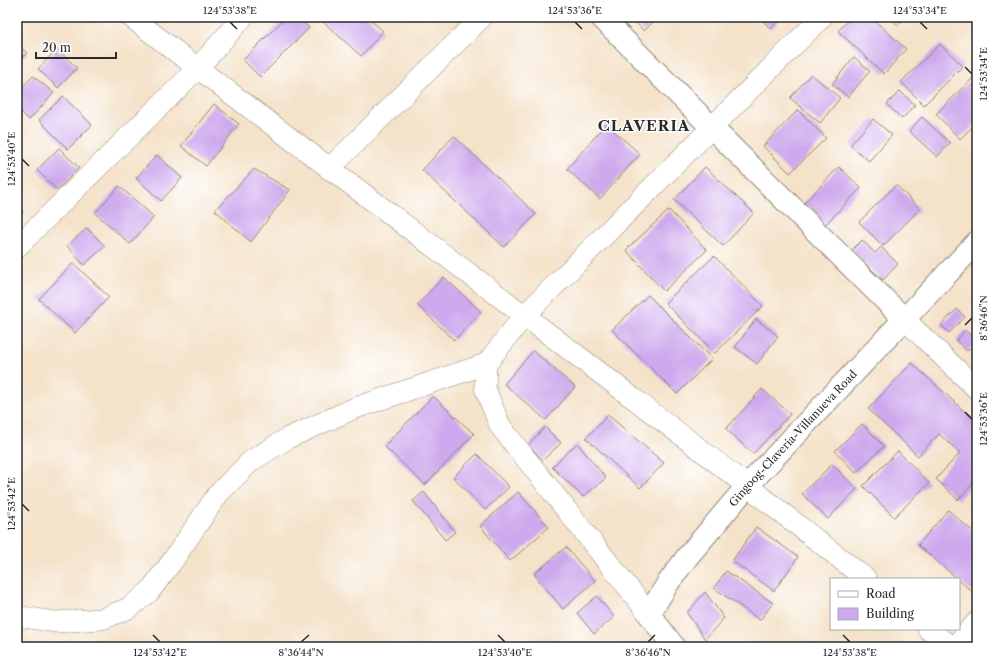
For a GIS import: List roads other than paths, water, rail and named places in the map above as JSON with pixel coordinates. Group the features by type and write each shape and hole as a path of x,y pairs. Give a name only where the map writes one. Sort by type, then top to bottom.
{"main road":[{"path":"601,17 904,319"},
{"name":"Gingoog-Claveria-Villanueva Road","path":"649,614 688,556 748,485 977,242"},
{"path":"649,614 674,647"}],"street":[{"path":"131,17 329,169 748,485 865,578"},
{"path":"17,247 198,68 243,17"},
{"path":"329,169 482,17"},
{"path":"17,616 55,622 102,620 129,608 149,592 171,563 218,494 251,461 288,438 354,408 486,364 524,316 822,17"},
{"path":"904,319 977,389"},
{"path":"486,364 486,388 500,426 649,614"},
{"path":"929,630 952,647 977,622"}],"district":[{"name":"CLAVERIA","path":"644,125"}]}
